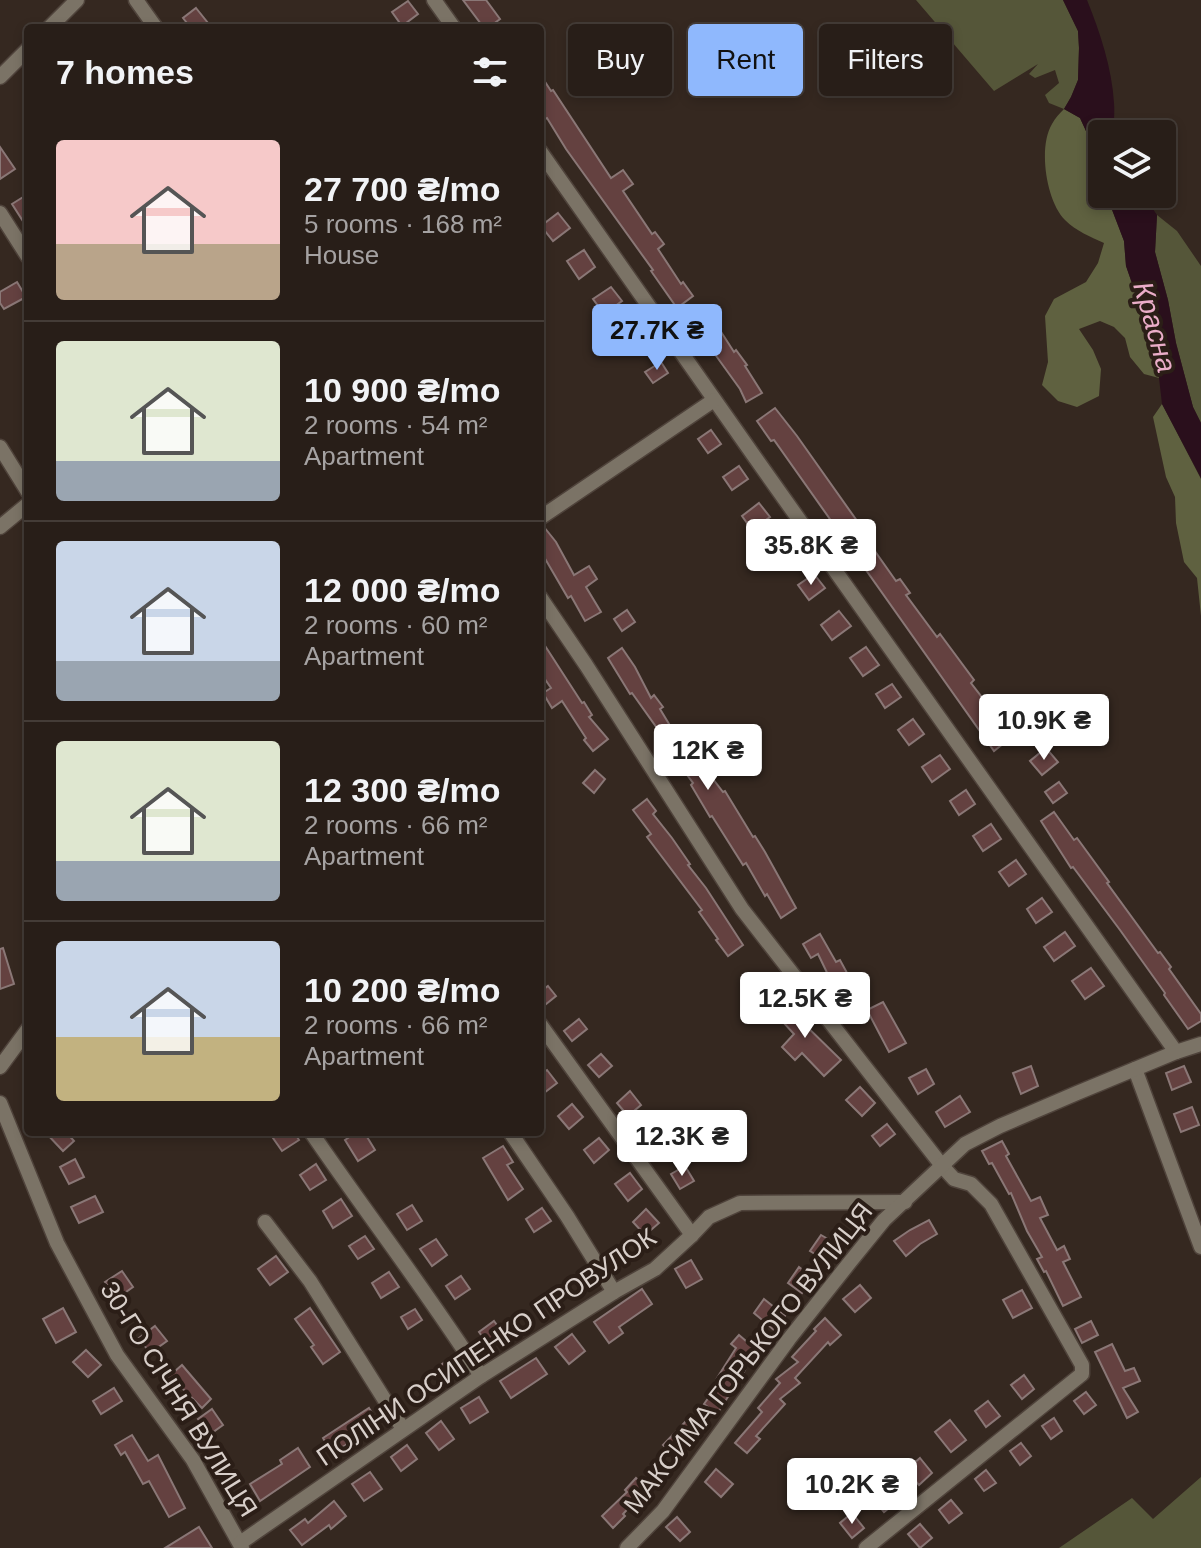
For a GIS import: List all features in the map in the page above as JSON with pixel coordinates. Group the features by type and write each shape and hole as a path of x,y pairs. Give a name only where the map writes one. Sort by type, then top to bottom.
{"street":[{"path":"53,24 77,0"},
{"path":"136,0 153,24"},
{"path":"434,0 451,24"},
{"path":"0,77 24,53"},
{"path":"544,157 1176,1052"},
{"path":"0,213 24,251"},
{"path":"544,515 714,400"},
{"path":"0,447 24,486"},
{"path":"0,527 24,507"},
{"path":"544,603 742,909 943,1167 954,1179 971,1184 991,1204 1082,1365 1082,1374 866,1548"},
{"path":"544,1030 692,1235"},
{"path":"0,1067 24,1034"},
{"name":"МАКСИМА ГОРЬКОГО ВУЛИЦЯ","path":"627,1548 663,1511 789,1339 884,1220 965,1144 1000,1126 1201,1044"},
{"path":"1135,1069 1201,1247"},
{"name":"30-ГО СІЧНЯ ВУЛИЦЯ","path":"0,1103 57,1243 117,1355 193,1460 241,1546"},
{"path":"314,1136 439,1310 481,1376"},
{"path":"513,1136 614,1292"},
{"name":"ПОЛІНИ ОСИПЕНКО ПРОВУЛОК","path":"241,1546 481,1376 655,1269 709,1217 740,1203 905,1202"},
{"path":"265,1222 310,1281 403,1429"}],"green space":[{"path":"916,0 1063,0 1078,31 1079,48 1078,80 1064,109 1049,103 1045,95 1059,83 1055,70 1035,78 1029,74 1038,64 994,91 952,42 952,24 937,24"},
{"path":"1064,109 1080,118 1088,135 1088,208 1111,208 1124,241 1126,266 1151,338 1159,378 1144,374 1130,357 1125,338 1114,327 1100,321 1079,329 1101,369 1099,396 1077,407 1058,401 1042,385 1048,362 1045,316 1054,299 1086,282 1098,263 1104,243 1065,220 1053,200 1046,174 1045,146 1055,120"},
{"path":"1157,215 1177,231 1201,266 1201,423 1193,407 1155,252"},
{"path":"1162,404 1201,479 1201,616 1197,578 1184,562 1176,523 1175,497 1166,477 1153,417"},
{"path":"1201,1477 1201,1548 1059,1548 1132,1498 1153,1519"}],"water":[{"path":"1063,0 1087,0 1101,37 1113,90 1114,120 1088,120 1088,135 1080,118 1064,109 1078,80 1078,31"},
{"name":"Красна","path":"1111,208 1152,208 1157,215 1155,252 1193,407 1201,423 1201,478 1162,404 1151,338 1126,266 1124,241"}],"building":[{"path":"463,0 486,0 500,19 493,24 481,24"},
{"path":"408,1 418,14 401,24 392,12"},
{"path":"196,8 209,24 188,24 183,18"},
{"path":"544,80 611,178 623,170 633,184 623,191 652,234 655,232 664,244 658,249 681,284 683,282 693,296 677,308 566,149 547,118 544,120"},
{"path":"0,147 15,169 0,179"},
{"path":"24,196 24,223 12,204"},
{"path":"558,213 570,228 553,241 544,230 544,224"},
{"path":"584,250 595,267 579,279 567,261"},
{"path":"17,282 24,298 4,309 0,303 0,292"},
{"path":"611,287 622,301 604,314 593,299"},
{"path":"716,324 734,352 736,350 747,365 762,393 746,402 709,346 706,348 697,336"},
{"path":"636,325 648,342 632,352 621,335"},
{"path":"661,362 668,373 653,383 645,372"},
{"path":"775,408 867,535 865,537 896,581 900,579 910,593 906,595 974,680 971,683 1009,739 994,751 774,440 771,441 757,421"},
{"path":"711,430 721,444 708,453 698,439"},
{"path":"739,466 748,479 732,490 723,477"},
{"path":"759,503 770,517 752,530 742,516"},
{"path":"544,527 574,575 589,566 597,579 586,587 601,612 585,621 571,596 568,598 544,557"},
{"path":"788,538 797,551 780,563 771,550"},
{"path":"814,574 825,588 809,600 798,585"},
{"path":"627,610 635,622 622,631 614,619"},
{"path":"839,611 851,626 832,640 821,625"},
{"path":"544,644 584,702 592,715 589,717 608,739 593,751 562,701 552,708 544,695 551,688 544,678"},
{"path":"866,647 879,665 863,676 850,658"},
{"path":"622,648 651,698 654,695 663,707 660,709 686,752 690,749 725,791 765,852 796,908 781,918 746,863 743,865 710,817 691,785 693,783 663,746 656,734 659,731 630,694 608,658"},
{"path":"892,684 901,697 885,708 876,694"},
{"path":"913,719 924,734 909,745 898,730"},
{"path":"1046,748 1058,762 1042,775 1030,761"},
{"path":"940,755 950,769 932,782 922,767"},
{"path":"595,770 605,779 594,793 583,783"},
{"path":"1059,782 1067,793 1053,803 1045,792"},
{"path":"966,790 975,804 959,815 950,801"},
{"path":"647,799 656,811 653,814 743,945 728,956 699,912 702,910 647,837 651,834 633,810"},
{"path":"1054,812 1074,840 1077,838 1171,967 1169,969 1201,1014 1201,1021 1188,1029 1120,930 1071,868 1041,821"},
{"path":"991,824 1001,839 983,851 973,836"},
{"path":"1016,860 1026,874 1009,886 999,872"},
{"path":"1042,898 1052,912 1036,923 1027,909"},
{"path":"1065,932 1075,946 1054,961 1044,947"},
{"path":"820,934 836,962 840,960 853,984 857,981 866,995 850,1006 835,982 832,983 818,954 811,958 803,944"},
{"path":"3,948 14,984 0,989 0,949"},
{"path":"1091,968 1104,986 1085,999 1072,981"},
{"path":"548,986 556,996 544,1006 544,989"},
{"path":"784,998 799,1013 796,1016 841,1060 824,1076 802,1053 795,1060 782,1047 794,1034 772,1010"},
{"path":"883,1002 906,1043 889,1052 867,1010"},
{"path":"579,1019 587,1029 572,1041 564,1031"},
{"path":"601,1054 612,1066 599,1077 588,1065"},
{"path":"1031,1066 1038,1086 1021,1094 1013,1073"},
{"path":"1184,1066 1191,1082 1172,1090 1166,1073"},
{"path":"926,1069 934,1084 918,1094 909,1078"},
{"path":"547,1070 557,1083 544,1093 544,1072"},
{"path":"860,1087 875,1103 862,1116 846,1100"},
{"path":"630,1091 641,1105 628,1116 617,1103"},
{"path":"960,1096 970,1112 945,1127 936,1112"},
{"path":"572,1104 583,1117 569,1129 558,1116"},
{"path":"1192,1107 1199,1125 1181,1132 1174,1114"},
{"path":"887,1124 895,1134 880,1146 872,1136"},
{"path":"656,1126 667,1141 654,1151 643,1136"},
{"path":"49,1136 70,1136 74,1141 63,1151"},
{"path":"296,1136 299,1140 282,1151 273,1138"},
{"path":"351,1136 366,1136 375,1150 358,1161 345,1140"},
{"path":"599,1138 609,1150 594,1163 584,1150"},
{"path":"1002,1141 1009,1154 1006,1156 1031,1201 1040,1197 1048,1215 1040,1218 1057,1250 1064,1246 1070,1259 1063,1262 1081,1297 1063,1306 1037,1259 1042,1257 1011,1193 982,1151"},
{"path":"503,1146 513,1162 507,1165 523,1189 508,1200 483,1158"},
{"path":"75,1159 84,1177 69,1184 60,1167"},
{"path":"316,1164 326,1180 310,1190 300,1175"},
{"path":"685,1166 694,1181 680,1189 671,1174"},
{"path":"630,1173 642,1189 628,1201 615,1184"},
{"path":"95,1196 103,1212 79,1223 71,1207"},
{"path":"341,1199 352,1216 333,1228 323,1211"},
{"path":"412,1205 422,1221 407,1230 397,1214"},
{"path":"542,1208 551,1221 534,1232 526,1219"},
{"path":"646,1209 659,1223 645,1235 633,1222"},
{"path":"929,1220 937,1234 906,1256 894,1241"},
{"path":"821,1235 835,1243 825,1260 810,1251"},
{"path":"365,1236 374,1249 358,1259 349,1246"},
{"path":"436,1239 447,1255 432,1266 420,1249"},
{"path":"276,1256 288,1272 270,1285 258,1269"},
{"path":"691,1260 702,1279 686,1288 675,1269"},
{"path":"799,1267 813,1278 802,1293 788,1283"},
{"path":"122,1271 133,1287 116,1299 105,1282"},
{"path":"389,1272 399,1287 381,1298 372,1283"},
{"path":"461,1276 470,1289 455,1299 446,1286"},
{"path":"860,1285 871,1298 855,1312 843,1299"},
{"path":"642,1289 652,1304 619,1327 623,1333 609,1343 594,1322"},
{"path":"1022,1290 1032,1308 1013,1318 1003,1300"},
{"path":"764,1299 785,1316 774,1330 754,1313"},
{"path":"63,1308 76,1332 56,1343 43,1319"},
{"path":"310,1308 340,1352 323,1364 295,1319"},
{"path":"415,1309 422,1320 408,1329 401,1317"},
{"path":"825,1318 841,1335 830,1345 828,1342 795,1378 800,1383 780,1399 785,1404 756,1436 760,1439 747,1453 735,1443 762,1412 758,1408 780,1383 776,1379 798,1362 792,1357"},
{"path":"494,1321 505,1336 490,1347 479,1332"},
{"path":"1091,1321 1098,1335 1082,1343 1075,1329"},
{"path":"155,1326 167,1341 150,1353 139,1338"},
{"path":"572,1334 585,1351 569,1364 555,1347"},
{"path":"739,1335 753,1347 737,1364 745,1370 717,1414 704,1404 721,1380 717,1378 736,1348 731,1344"},
{"path":"1112,1344 1125,1371 1134,1368 1140,1381 1123,1388 1138,1412 1127,1418 1095,1352"},
{"path":"86,1350 101,1365 88,1377 73,1362"},
{"path":"536,1358 547,1374 511,1398 500,1381"},
{"path":"449,1359 459,1373 444,1385 433,1371"},
{"path":"182,1365 211,1399 202,1408 182,1388 178,1391 167,1378"},
{"path":"1024,1375 1034,1389 1022,1399 1011,1385"},
{"path":"114,1388 122,1401 101,1414 93,1401"},
{"path":"1086,1392 1096,1405 1084,1414 1074,1401"},
{"path":"479,1397 488,1412 470,1423 461,1408"},
{"path":"988,1401 1000,1416 986,1427 975,1411"},
{"path":"369,1408 380,1425 332,1453 323,1438"},
{"path":"212,1409 223,1425 209,1435 198,1419"},
{"path":"690,1417 703,1430 676,1457 663,1445"},
{"path":"1054,1418 1062,1431 1051,1439 1042,1426"},
{"path":"950,1420 966,1440 951,1452 935,1432"},
{"path":"441,1421 454,1439 439,1450 426,1433"},
{"path":"132,1435 148,1461 158,1455 185,1508 169,1517 149,1481 143,1484 125,1452 121,1455 115,1445"},
{"path":"1021,1443 1031,1456 1020,1465 1010,1451"},
{"path":"407,1445 417,1459 401,1471 391,1457"},
{"path":"298,1448 310,1467 260,1501 250,1484 282,1464 280,1460"},
{"path":"920,1458 932,1473 919,1485 906,1470"},
{"path":"716,1469 733,1484 721,1497 705,1482"},
{"path":"986,1470 996,1483 984,1491 975,1479"},
{"path":"370,1472 382,1489 364,1501 352,1484"},
{"path":"636,1478 647,1488 613,1528 602,1516 627,1492 625,1490"},
{"path":"886,1482 900,1499 884,1512 870,1495"},
{"path":"951,1500 962,1513 949,1523 939,1510"},
{"path":"334,1501 346,1516 331,1529 329,1525 302,1545 290,1530 305,1519 308,1523"},
{"path":"852,1513 864,1528 852,1538 840,1523"},
{"path":"677,1517 690,1532 680,1541 666,1527"},
{"path":"920,1524 932,1538 920,1548 908,1534"},
{"path":"199,1527 212,1548 165,1548"}]}
